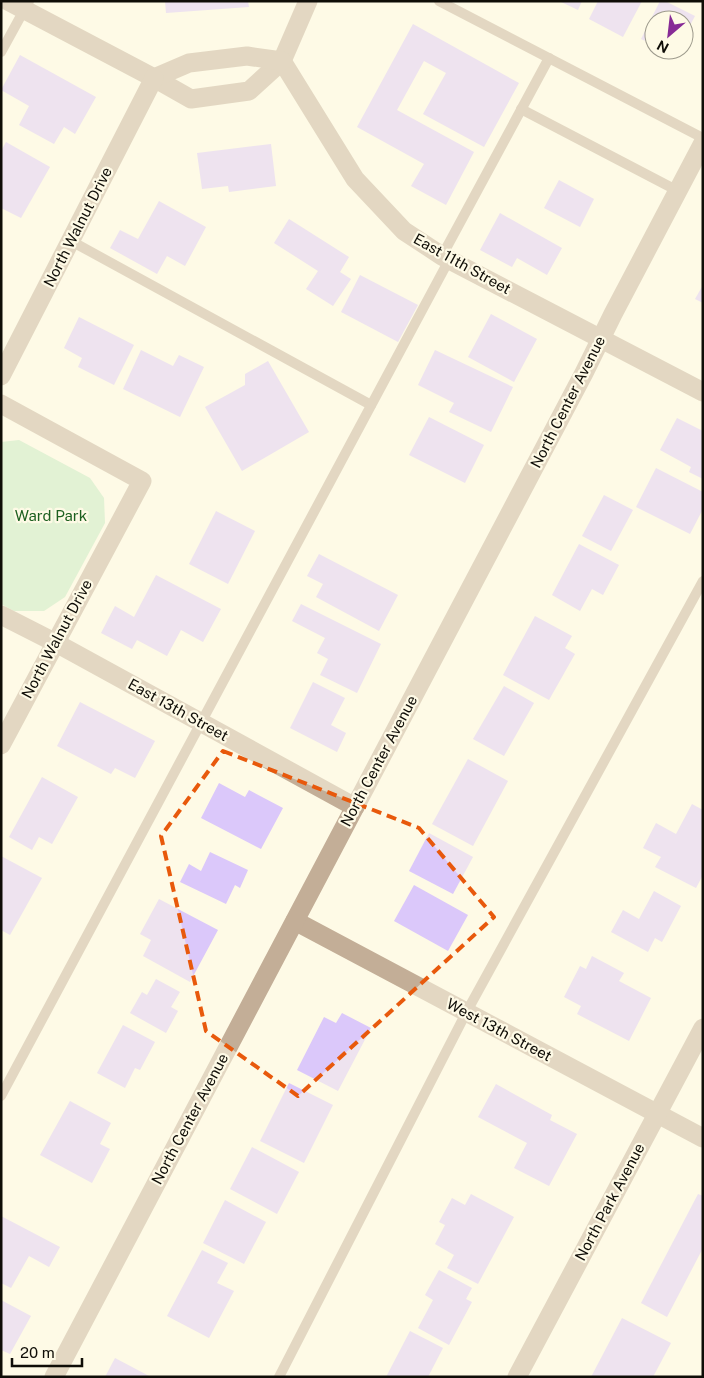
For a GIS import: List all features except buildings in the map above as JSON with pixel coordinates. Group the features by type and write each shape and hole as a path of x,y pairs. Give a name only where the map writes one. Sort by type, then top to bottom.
{"street":[{"path":"20,4 191,99 249,91 282,62 308,1"},
{"path":"154,78 189,63 227,58 246,56 282,62"},
{"name":"East 11th Street","path":"282,62 355,179 404,231 445,258 703,392"},
{"name":"North Walnut Drive","path":"1,376 154,78"},
{"name":"North Center Avenue","path":"54,1377 584,373 703,143"},
{"name":"North Walnut Drive","path":"1,404 142,481 1,745"},
{"name":"East 13th Street","path":"1,615 56,643 355,807"},
{"name":"West 13th Street","path":"295,921 703,1138"},
{"name":"North Park Avenue","path":"517,1377 703,1028"}],"lane":[{"path":"439,1 703,138"},
{"path":"1,52 20,4"},
{"path":"1,1096 371,405 521,109 549,58"},
{"path":"521,109 678,191"},
{"path":"71,241 371,405"},
{"path":"280,1377 466,1013 703,581"}],"highlighted area":[{"path":"223,751 419,828 494,917 298,1096 206,1031 161,836"}],"green space":[{"name":"Ward Park","path":"19,440 90,478 104,498 105,523 65,597 44,611 14,611 1,604 1,442"}]}
